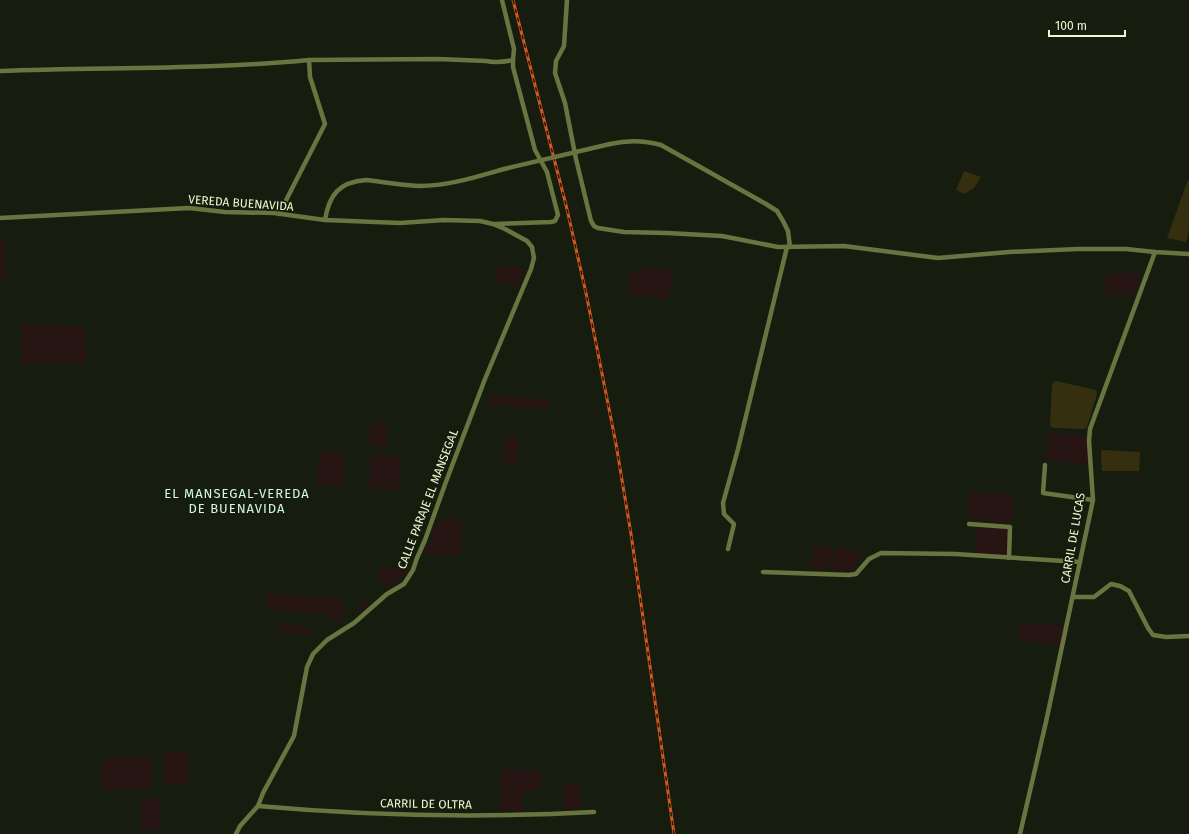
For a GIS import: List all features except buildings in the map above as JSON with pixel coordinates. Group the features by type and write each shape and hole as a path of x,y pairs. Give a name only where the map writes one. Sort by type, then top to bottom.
{"street":[{"path":"493,224 551,222 555,221 558,215 547,172 535,150 513,67 512,60 514,49 502,0"},
{"path":"568,0 564,46 556,61 555,73 565,103 578,167 591,221 594,226 605,230 624,232 667,232 722,236 769,246 844,246 938,258 1009,252 1126,248 1155,252 1189,254"},
{"path":"0,71 175,67 309,60 438,59 506,62 512,60"},
{"path":"279,214 325,124 310,77 309,60"},
{"path":"325,220 327,207 333,194 342,187 358,180 419,186 461,181 504,169 625,140 650,142 661,145 776,211 788,231 789,247 724,503 724,514 734,524 728,549"},
{"name":"VEREDA BUENAVIDA","path":"0,218 189,208 225,212 279,214 325,220 400,222 444,220 480,221 493,224"},
{"name":"CALLE PARAJE EL MANSEGAL","path":"236,834 240,826 258,806 263,793 294,736 307,667 313,654 327,640 354,623 387,594 404,584 425,540 446,479 485,379 531,269 534,258 532,247 527,241 493,224"},
{"name":"CARRIL DE LUCAS","path":"1020,834 1073,598 1093,500 1089,440 1092,422 1155,252"},
{"path":"1045,465 1043,493 1093,500"},
{"path":"969,524 1010,527 1009,558"},
{"path":"763,572 856,574 869,559 881,553 955,554 1080,562"},
{"path":"1073,598 1094,597 1111,584 1120,586 1129,591 1153,635 1166,637 1189,636"},
{"name":"CARRIL DE OLTRA","path":"258,806 387,814 552,814 594,812"}],"shaded area":[{"path":"964,171 981,177 974,188 964,194 956,190"},
{"path":"1188,180 1189,230 1186,242 1167,238"},
{"path":"0,242 5,242 5,278 0,278"},
{"path":"498,265 525,268 518,286 496,282"},
{"path":"639,268 673,271 669,299 627,294 629,275"},
{"path":"1141,272 1134,295 1105,295 1105,275"},
{"path":"21,324 84,327 86,364 21,363"},
{"path":"1056,381 1096,390 1097,394 1087,427 1085,429 1053,428 1050,426 1052,385"},
{"path":"493,395 550,400 547,410 490,405"},
{"path":"371,422 387,424 386,447 368,445"},
{"path":"1048,433 1088,436 1089,464 1046,460"},
{"path":"505,435 518,436 516,463 502,462"},
{"path":"1102,450 1140,452 1139,471 1102,471"},
{"path":"320,451 344,453 343,486 316,484"},
{"path":"371,455 400,457 399,490 369,488"},
{"path":"970,492 1013,495 1011,523 968,519"},
{"path":"439,519 462,520 461,555 424,555"},
{"path":"977,527 1009,529 1008,556 974,554"},
{"path":"813,547 832,548 829,570 810,569"},
{"path":"835,547 861,552 856,571 832,570"},
{"path":"382,566 407,572 399,582 389,588 380,581 380,570"},
{"path":"266,594 342,598 344,622 331,620 325,613 266,610"},
{"path":"361,600 374,600 355,615 355,610 360,609"},
{"path":"280,622 310,627 309,635 280,632"},
{"path":"1020,623 1065,626 1061,645 1018,640"},
{"path":"164,751 188,751 188,785 163,785"},
{"path":"151,757 151,789 102,790 102,758"},
{"path":"501,770 541,770 540,790 523,790 522,811 500,811"},
{"path":"564,783 580,783 579,809 564,809"},
{"path":"142,799 161,799 161,829 142,830"}],"railway":[{"path":"513,0 566,205 586,293 616,444 631,534 674,834"}],"district":[{"name":"EL MANSEGAL-VEREDA DE BUENAVIDA","path":"237,500"}]}
